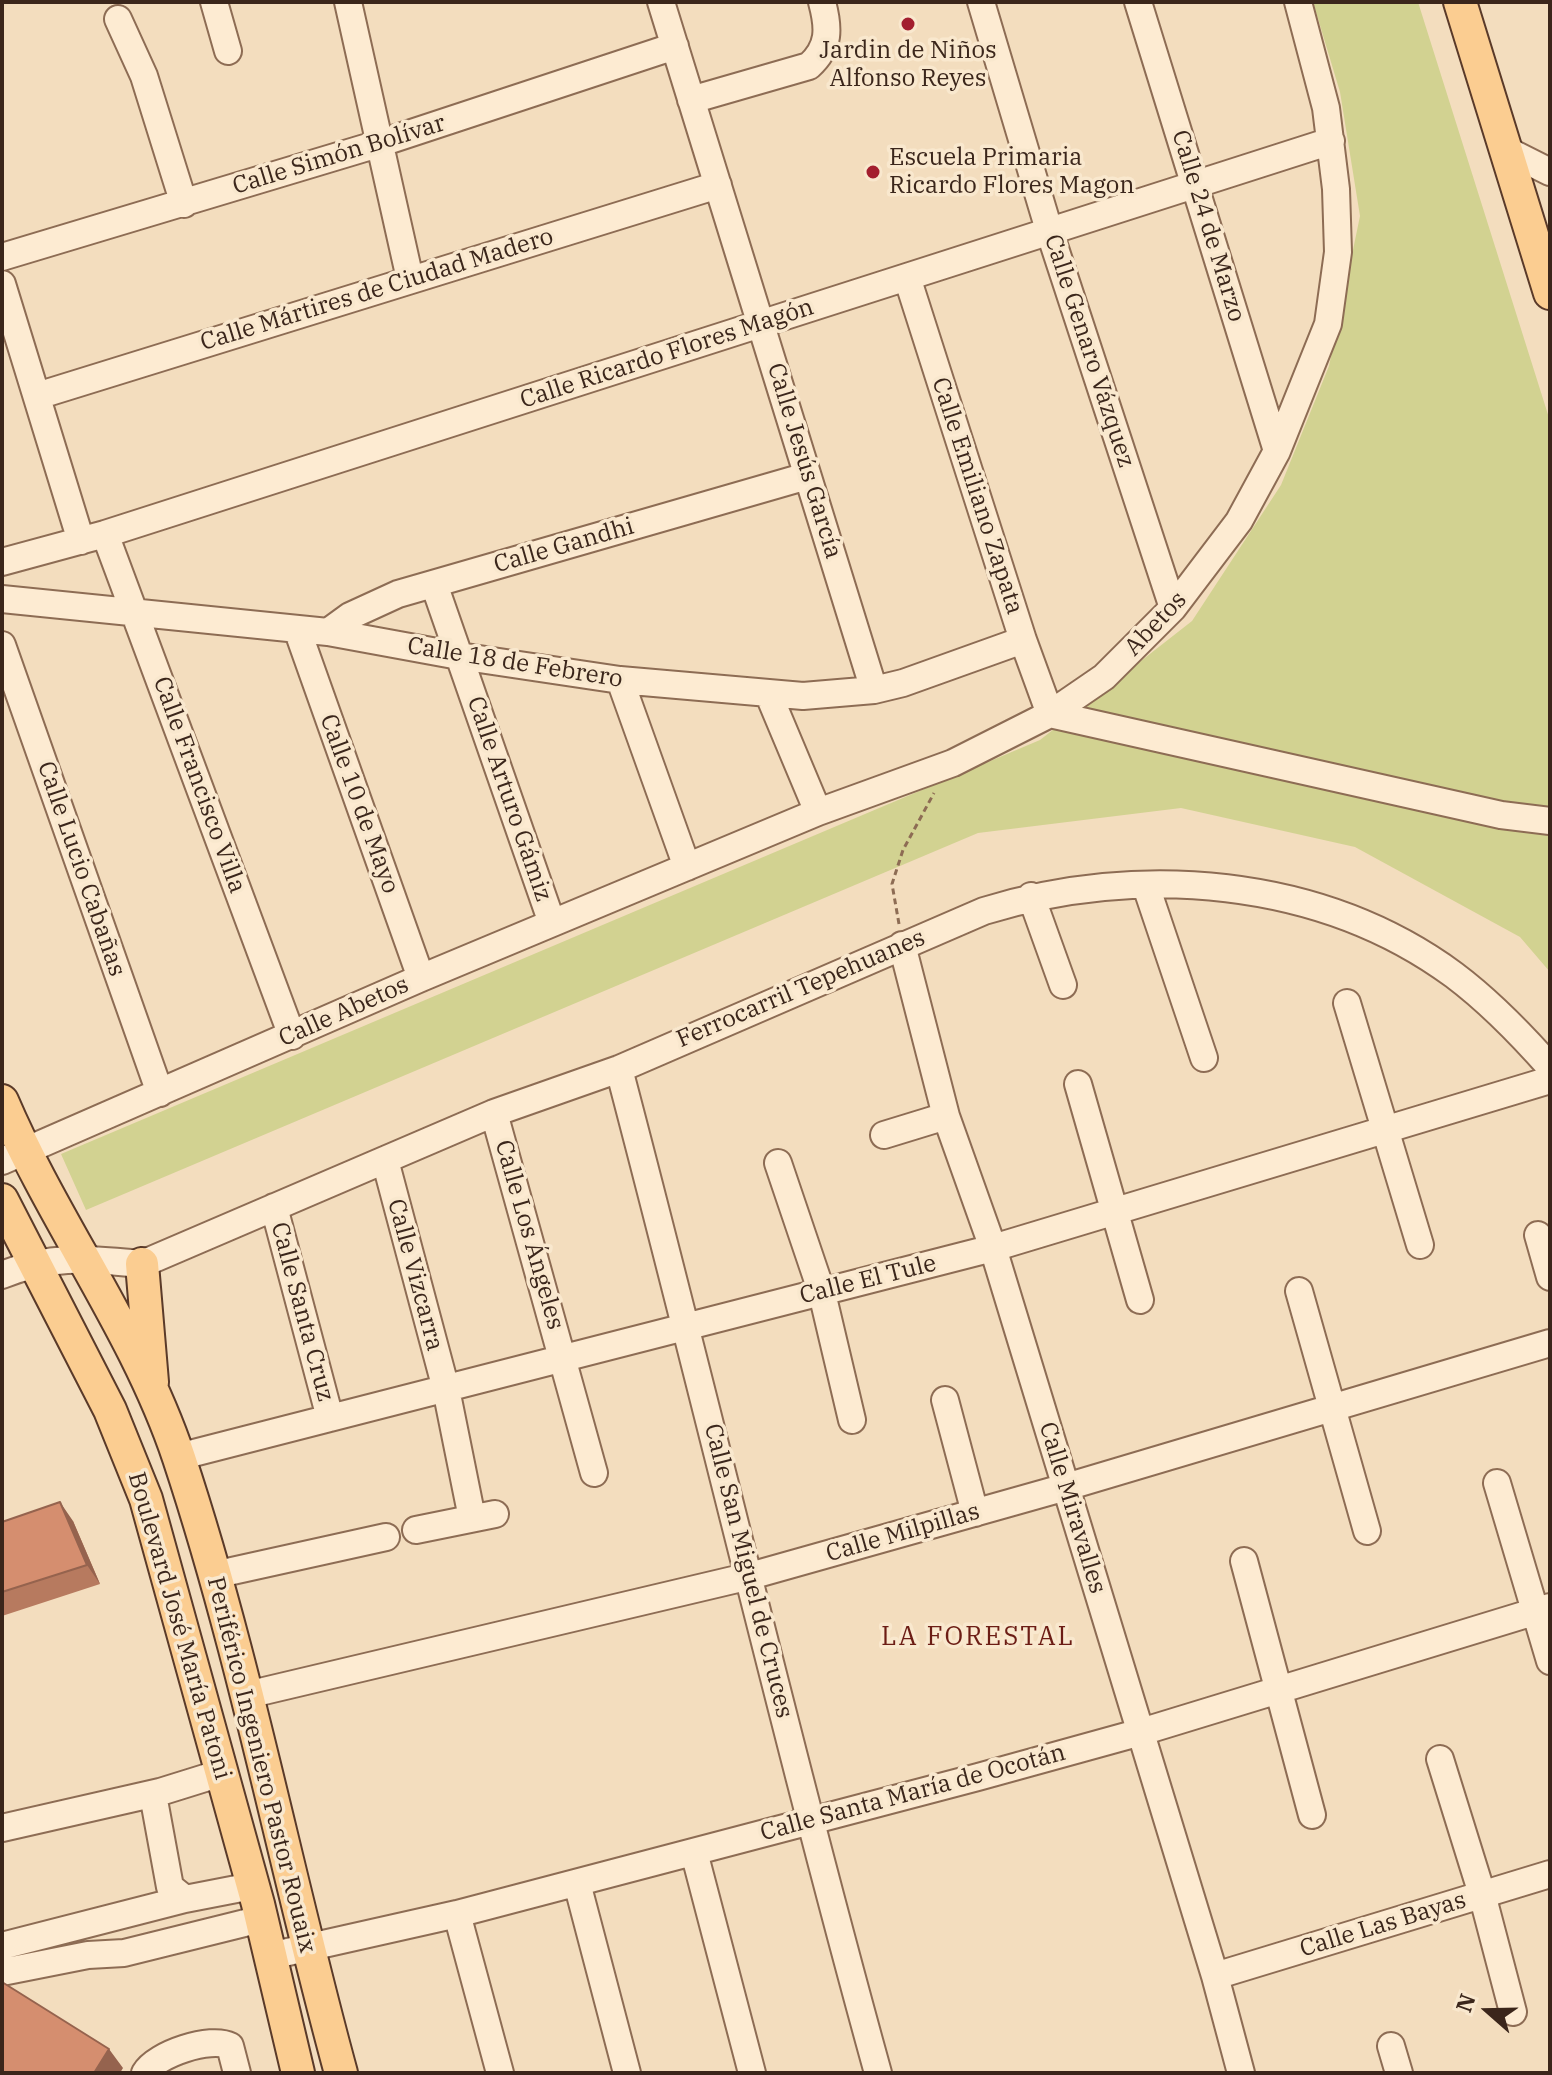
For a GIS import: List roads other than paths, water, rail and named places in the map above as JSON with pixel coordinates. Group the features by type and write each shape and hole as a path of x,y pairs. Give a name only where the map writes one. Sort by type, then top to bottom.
{"main road":[{"path":"1460,2 1506,150 1545,251 1550,293"},
{"name":"Boulevard José María Patoni","path":"2,1101 13,1157 82,1258 153,1393 178,1457"},
{"name":"Boulevard José María Patoni","path":"2,1200 110,1410 136,1470 257,1903 298,2073"},
{"path":"142,1264 153,1393"},
{"name":"Periférico Ingeniero Pastor Rouaix","path":"178,1457 247,1695 306,1946 341,2073"},
{"path":"179,1616 212,1678 225,1688 247,1695"}],"street":[{"path":"214,2 228,51"},
{"path":"348,2 410,279"},
{"name":"Calle Jesús García","path":"661,2 874,690"},
{"path":"691,100 797,72 809,66 825,47 827,24 822,2"},
{"name":"Calle Genaro Vázquez","path":"981,2 1049,230 1173,608"},
{"name":"Calle 24 de Marzo","path":"1138,2 1277,451"},
{"name":"Abetos","path":"687,867 818,812 953,763 1050,714 1104,677 1173,608 1223,546 1277,451 1328,324 1335,292 1338,223 1331,141 1320,78 1298,2"},
{"path":"118,19 144,76 184,204"},
{"name":"Calle Simón Bolívar","path":"2,257 378,144 675,46"},
{"name":"Calle Ricardo Flores Magón","path":"2,562 93,537 763,325 1331,141"},
{"path":"1506,150 1550,172"},
{"name":"Calle Mártires de Ciudad Madero","path":"37,396 718,185"},
{"name":"Calle Emiliano Zapata","path":"907,277 1023,640 1050,714"},
{"name":"Calle Francisco Villa","path":"2,284 37,396 93,537 136,615 292,1036"},
{"name":"Calle Gandhi","path":"328,632 376,603 434,584 807,476"},
{"name":"Calle Arturo Gámiz","path":"434,584 552,923"},
{"name":"Calle 18 de Febrero","path":"2,599 136,615 328,632 459,656 620,680 803,696 874,690 1023,640"},
{"name":"Calle 10 de Mayo","path":"297,629 421,978"},
{"name":"Calle Lucio Cabañas","path":"2,645 160,1093"},
{"path":"620,680 687,867"},
{"path":"768,693 818,812"},
{"path":"1050,714 1501,815 1550,821"},
{"name":"Calle Abetos","path":"13,1157 421,978 687,867"},
{"name":"Ferrocarril Tepehuanes","path":"2,1275 33,1262 82,1258 142,1264 494,1113 619,1069 984,911 1031,896 1072,889 1198,885 1281,897 1319,908 1391,938 1442,967 1484,999 1550,1067"},
{"path":"1146,886 1204,1058"},
{"path":"1031,896 1063,985"},
{"name":"Calle Miravalles","path":"902,945 946,1116 993,1248 1215,1976 1241,2073"},
{"path":"1347,1003 1420,1245"},
{"name":"Calle San Miguel de Cruces","path":"619,1069 750,1576 809,1821 878,2073"},
{"name":"Calle El Tule","path":"178,1457 993,1248 1550,1080"},
{"path":"1078,1084 1140,1300"},
{"name":"Calle Los Ángeles","path":"494,1113 594,1473"},
{"path":"884,1135 946,1116"},
{"name":"Calle Vizcarra","path":"385,1160 483,1516 416,1530"},
{"path":"778,1163 822,1293 852,1420"},
{"name":"Calle Santa Cruz","path":"274,1207 330,1418"},
{"path":"1538,1235 1550,1277"},
{"path":"1299,1291 1367,1531"},
{"name":"Calle Milpillas","path":"247,1695 750,1576 1332,1410 1550,1343"},
{"path":"945,1400 975,1513"},
{"path":"1497,1483 1543,1610 1550,1661"},
{"path":"214,1575 386,1537"},
{"path":"1244,1561 1312,1815"},
{"name":"Calle Santa María de Ocotán","path":"270,1956 457,1914 1141,1732 1543,1610"},
{"path":"1440,1759 1482,1894 1513,2012"},
{"path":"2,1828 160,1792 221,1773"},
{"path":"160,1792 154,1800 154,1810 170,1887 185,1899"},
{"path":"694,1852 752,2073"},
{"name":"Calle Las Bayas","path":"1215,1976 1550,1874"},
{"path":"577,1883 627,2073"},
{"path":"2,1946 185,1899 257,1903"},
{"path":"2,1972 88,1955 130,1936 257,1903"},
{"path":"457,1914 500,2073"},
{"path":"145,2073 163,2056 223,2043 232,2050 237,2073"},
{"path":"1391,2046 1399,2073"}],"place":[{"name":"Jardin de Niños Alfonso Reyes","path":"908,24"},
{"name":"Escuela Primaria Ricardo Flores Magon","path":"873,172"}],"district":[{"name":"LA FORESTAL","path":"978,1637"}]}
